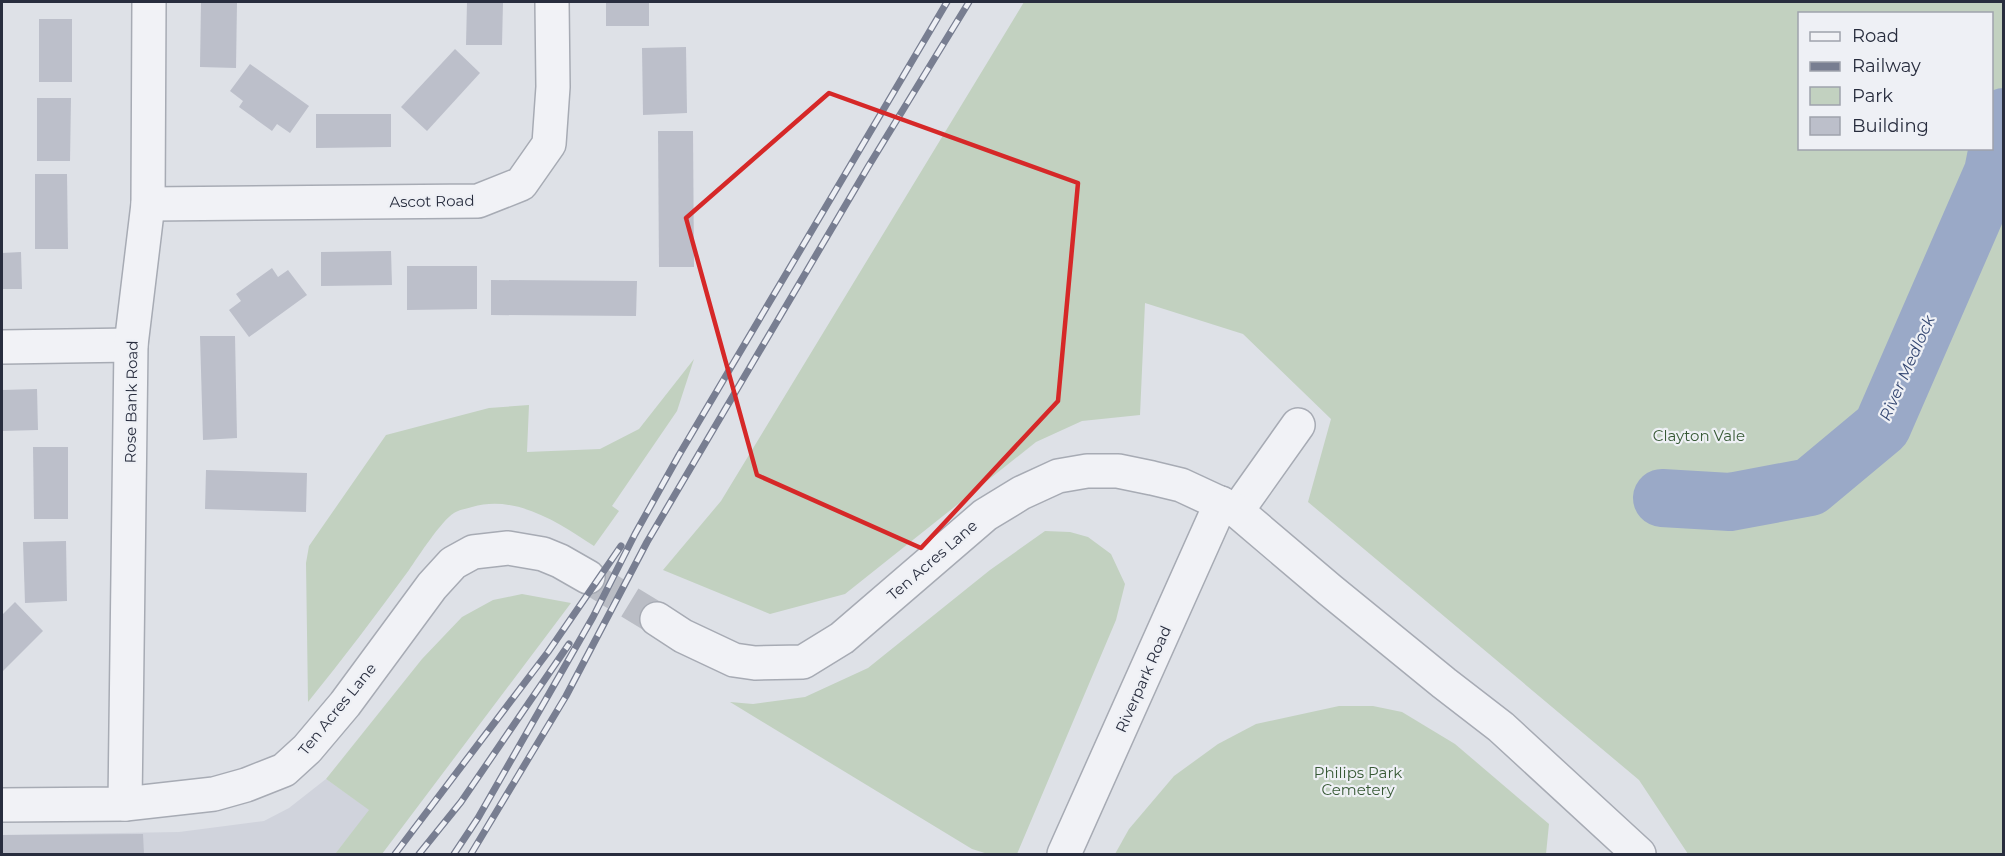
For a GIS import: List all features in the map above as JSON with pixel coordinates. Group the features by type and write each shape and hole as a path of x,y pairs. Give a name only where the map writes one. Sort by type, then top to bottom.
{"street":[{"name":"Rose Bank Road","path":"125,804 131,345 148,204 149,2"},
{"name":"Ascot Road","path":"148,204 478,201 521,184 549,144 553,87 552,2"},
{"path":"2,346 131,345"},
{"name":"Riverpark Road","path":"1064,855 1229,507 1299,425"},
{"name":"Ten Acres Lane","path":"657,619 683,636 734,660 754,663 803,662 842,638 985,515 1021,493 1058,476 1087,471 1118,471 1181,485 1229,507 1435,676 1501,727 1638,855"},
{"name":"Ten Acres Lane","path":"2,805 125,804 214,794 246,785 284,770 307,749 345,704 432,586 453,563 473,552 508,548 543,554 588,577"}],"highlighted area":[{"path":"829,93 1078,183 1058,401 921,548 757,475 686,218"}],"shaded area":[{"path":"326,779 370,810 335,854 2,854 2,835 179,832 264,821 289,808"}],"green space":[{"name":"Clayton Vale","path":"1024,2 2003,2 2003,854 1688,854 1639,780 1308,502 1331,419 1243,334 1145,303 1140,415 1082,421 1036,442 845,594 770,614 663,570 721,501"},
{"path":"694,359 677,411 612,506 619,511 594,546 552,520 505,504 488,504 456,512 436,531 372,620 308,702 306,563 309,546 386,435 489,408 529,405 527,452 600,449 639,429"},
{"path":"1045,531 1070,532 1088,537 1111,554 1125,584 1116,620 1017,854 988,854 972,849 730,702 753,704 805,697 868,668 990,570"},
{"path":"522,594 571,603 382,854 335,854 369,810 326,779 422,659 462,617 493,600"},
{"name":"Philips Park Cemetery","path":"1339,706 1373,706 1402,712 1455,744 1549,824 1546,854 1115,854 1129,829 1174,776 1218,744 1256,724"}],"building":[{"path":"201,2 237,2 236,68 200,67"},
{"path":"467,2 503,2 502,45 466,45"},
{"path":"606,2 649,2 649,26 606,26"},
{"path":"39,19 72,19 72,82 39,82"},
{"path":"686,47 687,113 643,115 642,48"},
{"path":"455,49 480,73 427,131 401,107"},
{"path":"250,64 309,106 290,133 277,124 272,131 239,107 243,101 230,91"},
{"path":"37,98 71,98 70,161 37,161"},
{"path":"316,114 391,114 391,147 316,148"},
{"path":"658,131 693,131 694,267 659,267"},
{"path":"35,174 67,174 68,249 35,249"},
{"path":"391,251 392,285 321,286 321,252"},
{"path":"21,252 22,289 2,289 2,253"},
{"path":"407,266 477,266 477,309 407,310"},
{"path":"272,268 278,277 288,270 307,295 249,337 229,310 241,301 236,294"},
{"path":"491,280 637,281 636,316 491,315"},
{"path":"200,336 235,336 237,438 203,440"},
{"path":"37,389 38,430 2,431 2,390"},
{"path":"33,447 68,447 68,519 34,519"},
{"path":"206,470 307,473 306,512 205,509"},
{"path":"66,541 67,601 25,603 23,542"},
{"path":"15,602 43,631 2,672 2,615"},
{"path":"143,834 144,854 2,854 2,835"}],"waterway":[{"name":"River Medlock","path":"1662,498 1730,502 1810,487 1882,427 1993,172 2004,117"}],"tunnel":[{"path":"588,577 657,619"}],"railway":[{"path":"454,854 478,818 593,617 635,534 679,455 947,2"},
{"path":"471,854 566,696 647,542 868,167 969,2"},
{"path":"395,854 548,652 621,546"},
{"path":"419,854 461,802 569,644"}]}
